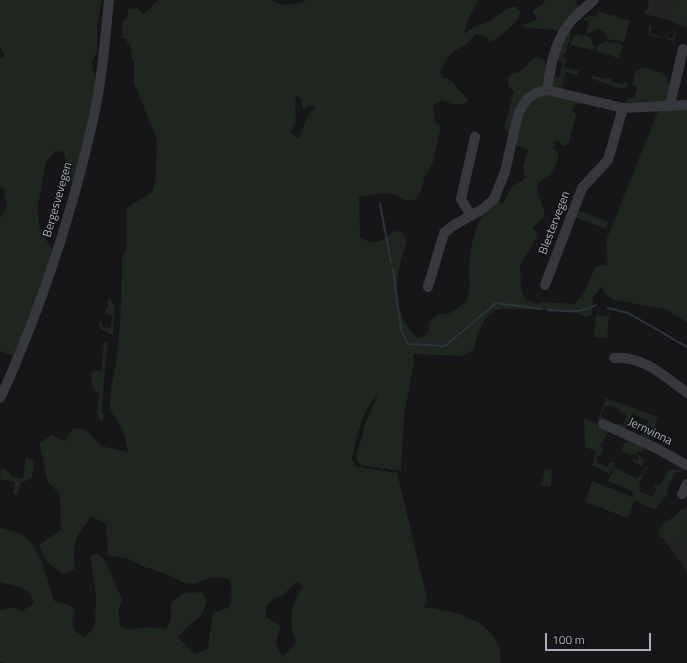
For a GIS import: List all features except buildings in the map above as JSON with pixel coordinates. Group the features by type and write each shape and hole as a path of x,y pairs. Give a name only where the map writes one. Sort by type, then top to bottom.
{"street":[{"name":"Bergesvevegen","path":"0,398 18,360 44,292 77,183 93,120 102,67 109,0"},
{"path":"547,90 552,59 560,38 573,19 594,0"},
{"path":"670,105 683,49"},
{"path":"428,286 444,233 483,209 494,199 505,172 518,115 522,107 532,96 547,90 623,108 687,105"},
{"name":"Blestervegen","path":"545,285 582,188 608,160 623,108"},
{"path":"471,216 461,198 475,137"},
{"path":"614,358 628,357 642,361 687,393"},
{"name":"Jernvinna","path":"603,424 656,448 687,466"},
{"path":"682,494 687,484"}],"shaded area":[{"path":"0,0 101,0 97,26 97,50 92,63 95,77 95,97 72,185 64,152 55,151 46,162 37,211 40,230 53,251 30,318 14,356 0,351 0,218 7,207 3,188 0,188 0,59 5,57 0,46"},
{"path":"158,0 272,0 276,3 289,5 307,0 478,0 468,20 464,34 477,25 486,23 510,7 516,7 521,12 513,25 490,42 486,37 476,34 469,42 449,56 446,60 440,72 443,78 450,79 468,100 464,104 454,105 443,100 435,103 433,109 436,123 441,125 433,162 425,177 419,196 414,200 405,200 397,195 387,193 359,197 360,238 371,242 378,242 386,238 394,231 402,232 407,239 397,278 398,303 401,315 417,338 423,337 428,332 429,322 437,315 450,313 467,300 470,283 470,254 478,225 484,215 497,203 503,203 512,186 522,181 525,177 523,166 528,150 514,144 518,123 529,102 546,93 582,100 580,105 576,104 572,110 576,116 568,144 564,146 557,140 553,148 559,154 556,165 550,174 539,183 537,189 543,206 544,215 543,219 533,227 537,237 520,265 521,288 525,299 536,304 542,302 574,304 584,293 596,266 608,265 606,241 658,111 687,108 687,322 665,309 614,300 604,293 602,286 593,298 592,315 585,317 577,313 548,310 510,309 495,311 486,318 483,323 478,334 474,350 462,356 414,354 414,362 404,416 401,471 360,465 356,457 366,421 378,395 368,406 364,415 352,459 357,467 397,473 428,602 423,607 463,616 486,628 494,637 499,648 501,663 4,663 0,661 0,610 15,607 22,611 34,604 32,598 26,590 0,582 0,528 21,534 33,545 46,574 54,601 75,608 72,621 75,631 85,637 95,627 96,595 90,556 98,553 107,564 122,600 118,613 120,626 131,630 147,627 166,629 171,619 171,603 186,593 203,593 207,602 201,616 189,625 178,637 195,655 208,648 213,613 229,607 232,596 230,579 212,577 193,584 182,582 128,559 108,555 106,523 91,517 81,530 76,541 74,553 75,569 63,574 47,562 39,545 61,530 60,495 48,482 39,443 52,435 65,441 73,428 86,430 101,446 128,452 123,432 110,409 110,394 116,362 119,331 122,257 127,248 127,208 152,192 155,183 157,140 134,83 134,60 132,58 130,44 127,44 127,39 118,37 122,37 123,22 127,18 128,9 133,9 136,7 144,14","holes":["296,96 301,98 303,110 309,105 316,106 307,117 299,139 291,132 296,122","297,582 303,587 295,601 291,618 292,630 296,643 282,658 276,642 281,626 266,617 267,608 270,603 284,594"]},
{"path":"545,0 574,0 582,9 561,30 524,28 523,24 533,22 537,18 533,13 536,8 543,4"},
{"path":"646,0 687,0 687,27 676,24 676,22 645,14 649,2"},
{"path":"650,0 655,0 653,8 660,10 662,13 660,15 647,11"},
{"path":"674,0 687,0 687,21 681,19 679,23 669,20"},
{"path":"598,11 612,16 613,14 618,16 617,18 630,19 624,42 608,39 600,30 593,31 590,34 586,33 589,21 584,20 584,18 590,16 596,17"},
{"path":"649,25 652,26 650,33 666,39 667,37 672,39 675,29 676,34 674,41 648,35"},
{"path":"568,31 571,34 565,54 563,53 562,57 567,59 564,68 579,71 578,75 566,72 562,88 551,86 553,76 559,78 563,62 554,60"},
{"path":"576,34 590,37 594,47 593,50 570,45 574,35"},
{"path":"606,41 623,45 619,59 596,51 597,46"},
{"path":"536,56 545,61 546,72 542,87 534,91 510,134 504,128 514,92 508,85 508,77 513,73 519,72"},
{"path":"642,67 663,73 672,87 667,101 626,102 628,97 634,98 637,87 632,85 636,71"},
{"path":"592,76 612,79 611,81 622,84 623,82 629,84 623,89 592,79"},
{"path":"577,210 608,222 606,229 574,217"},
{"path":"108,298 115,305 113,335 103,331 99,325 99,322 102,323 102,327 111,328 112,315 105,314 106,308 108,308"},
{"path":"596,315 609,316 607,338 594,337"},
{"path":"104,342 108,342 102,412 105,416 101,422 97,414 99,392 95,391 92,387 91,373 100,369 101,374"},
{"path":"606,398 658,417 648,440 640,437 649,421 637,416 635,419 636,415 633,413 624,432 615,428 617,423 623,425 627,413 619,412 620,409 613,406 605,406 601,416 603,417 602,422 598,421"},
{"path":"584,418 610,430 600,445 603,450 600,456 598,455 596,458 599,464 607,467 610,462 615,463 609,474 592,465 596,451 585,447"},
{"path":"627,437 645,446 643,452 638,451 637,453 645,460 642,466 632,461 633,458 638,460 639,456 633,454 632,456 621,451 625,442 630,443 631,440 625,441"},
{"path":"26,457 31,458 34,464 32,478 21,483 17,495 13,494 15,482 0,479 1,467 11,474 11,476 23,479"},
{"path":"676,464 680,464 680,467 676,465 675,471 680,468 681,472 675,473 667,490 667,495 655,509 635,500 628,518 585,502 592,481 632,497 634,492 608,481 614,467 637,479 640,475 643,476 646,467 648,467 638,486 641,488 640,492 652,497 657,489 653,487 654,485 659,486 669,469 674,470"},
{"path":"545,469 552,470 551,486 541,486"},
{"path":"687,507 687,572 658,532 661,526"},
{"path":"684,508 686,526 683,545 660,537 658,530"}],"waterway":[{"path":"380,204 391,262"},
{"path":"393,269 401,330 408,344 445,346 496,303 541,309"},
{"path":"548,310 578,311 596,305"},
{"path":"608,308 628,313 687,347"}]}
